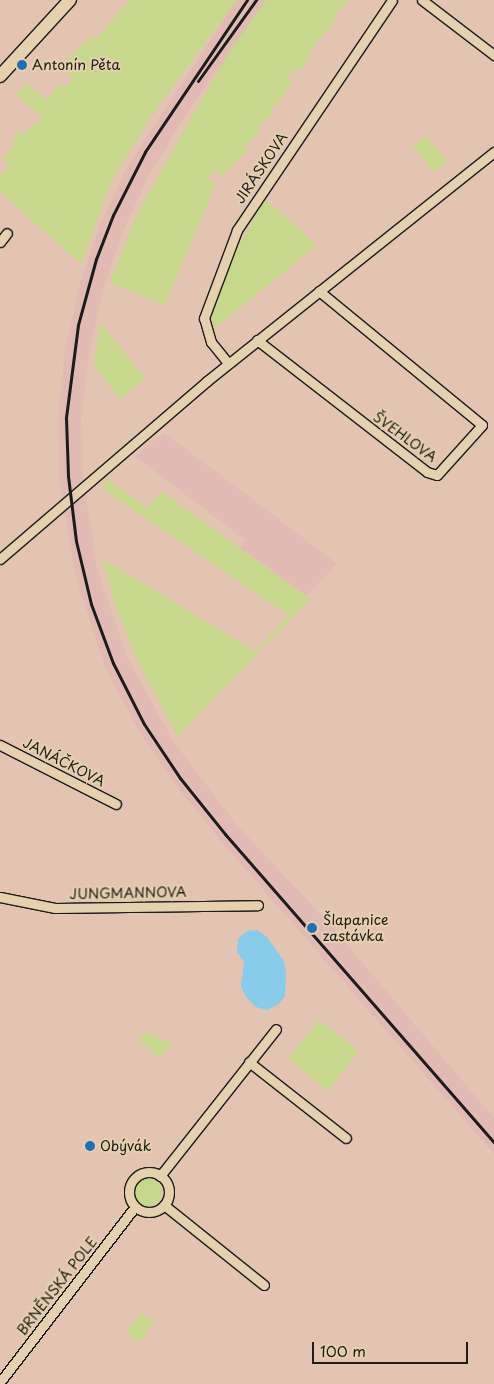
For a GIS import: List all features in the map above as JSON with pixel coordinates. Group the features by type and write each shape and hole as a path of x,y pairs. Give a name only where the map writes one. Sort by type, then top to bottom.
{"street":[{"path":"0,76 70,0"},
{"name":"JIRÁSKOVA","path":"228,363 210,342 204,318 237,230 392,0"},
{"path":"422,0 494,56"},
{"path":"0,559 228,363 494,152"},
{"path":"0,242 7,233"},
{"name":"ŠVEHLOVA","path":"257,340 427,472 437,475 482,425 319,291"},
{"name":"JANÁČKOVA","path":"0,745 116,804"},
{"name":"JUNGMANNOVA","path":"0,897 55,908 258,905"},
{"path":"160,1176 276,1029"},
{"path":"249,1062 346,1138"},
{"path":"148,1172 160,1176 168,1193 164,1204 153,1212 135,1207 129,1191 133,1180 148,1172"},
{"path":"164,1204 264,1284"},
{"name":"BRNĚNSKÁ POLE","path":"0,1382 135,1207"}],"shaded area":[{"path":"237,0 266,0 186,115 148,177 122,234 103,289 89,354 81,418 83,475 97,569 127,657 173,741 236,824 326,920 494,1118 494,1154 219,839 174,783 137,728 105,667 75,574 59,477 58,418 65,350 80,283 100,225 128,165"},
{"path":"164,433 337,564 307,595 240,548 245,540 135,456"}],"green space":[{"path":"130,0 237,0 155,110 111,182 81,264 0,192 0,176 10,165 3,158 16,143 12,139 19,131 23,134 43,118 16,95 26,83 46,100 60,83 65,87 73,79 59,66 92,36 96,39"},
{"path":"266,0 346,0 347,3 334,15 335,21 309,52 310,58 300,70 293,70 287,77 292,82 275,107 271,108 272,114 258,126 259,133 246,145 247,151 223,175 212,171 208,180 216,183 165,305 110,283 138,212 229,52"},
{"path":"426,136 447,161 434,172 413,146"},
{"path":"265,199 317,245 214,329 212,314 232,258"},
{"path":"100,322 145,378 120,399 94,365"},
{"path":"105,478 148,508 161,491 310,599 178,736 138,662 114,601 103,559 256,652 288,615 104,490"},
{"path":"319,1020 359,1051 328,1091 288,1059"},
{"path":"146,1032 172,1043 160,1058 139,1040"},
{"path":"148,1178 158,1182 162,1192 158,1202 148,1206 138,1202 134,1192 138,1182"},
{"path":"141,1313 154,1323 140,1342 126,1332"}],"water":[{"path":"257,930 267,937 284,961 286,973 285,996 279,1004 267,1010 256,1007 246,997 241,986 244,962 237,952 238,939 247,931"}],"railway":[{"path":"247,0 145,152 113,215 96,259 78,325 66,418 68,476 76,541 91,604 113,663 144,724 180,778 225,834 494,1142"},
{"path":"198,81 256,0"}],"place":[{"name":"Antonín Pěta","path":"22,65"},
{"name":"Šlapanice zastávka","path":"312,928"},
{"name":"Obývák","path":"90,1146"}]}
